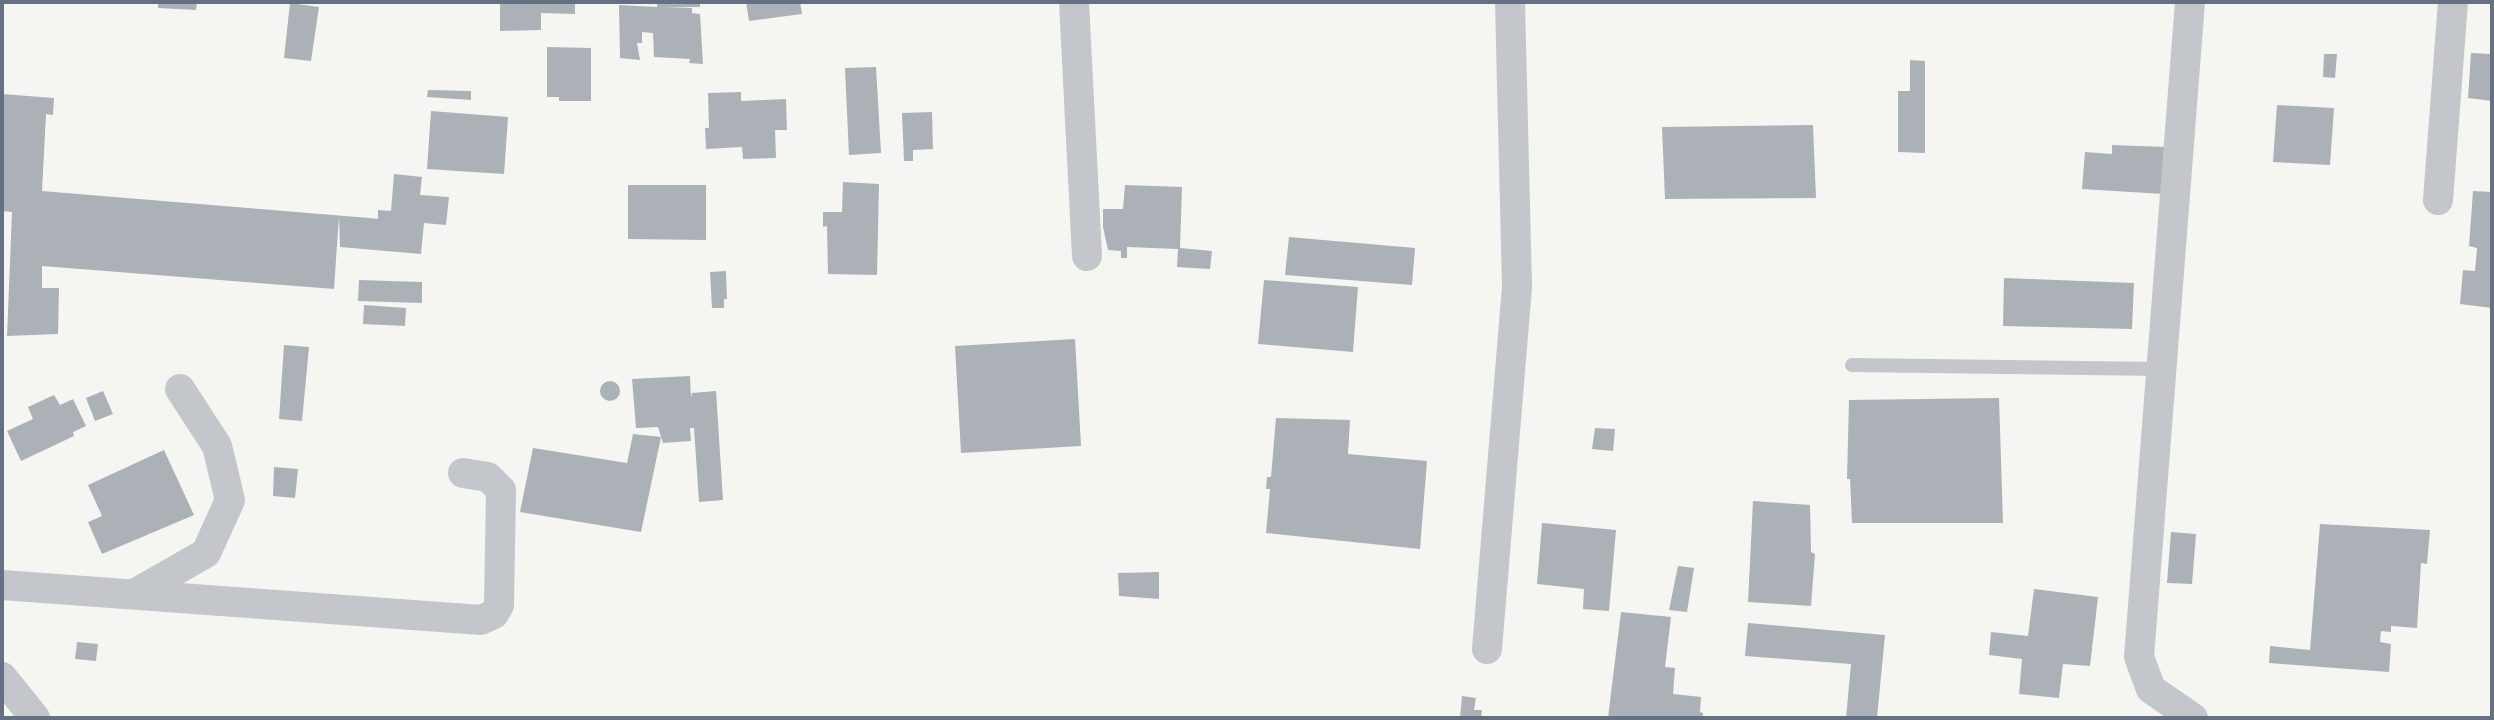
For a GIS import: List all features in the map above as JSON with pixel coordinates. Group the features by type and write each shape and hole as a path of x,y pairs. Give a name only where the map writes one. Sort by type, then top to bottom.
{"street":[{"path":"1074,2 1087,256"},
{"path":"1487,649 1517,287 1510,2"},
{"path":"2190,2 2139,657 2151,689 2193,718"},
{"path":"2438,200 2453,2"},
{"path":"136,593 205,553 230,500 217,446 180,388"},
{"path":"2,585 481,620 494,614 499,605 501,490 488,477 463,473"},
{"path":"2,677 35,718"}],"lane":[{"path":"1852,365 2161,369"}],"building":[{"path":"158,2 197,2 196,10 158,8"},
{"path":"500,2 575,2 575,14 541,13 541,30 500,31"},
{"path":"657,2 700,2 700,7 665,7 692,8 692,13 700,14 703,64 689,63 690,59 654,57 653,33 642,32 642,43 637,43 640,60 620,58 619,5 657,7"},
{"path":"746,2 800,2 802,14 749,21"},
{"path":"290,3 319,7 311,61 284,58"},
{"path":"547,47 591,48 591,101 559,101 559,97 547,97"},
{"path":"2471,53 2492,54 2492,101 2468,98"},
{"path":"2324,54 2337,54 2335,78 2323,77"},
{"path":"1910,60 1925,61 1925,153 1898,152 1898,91 1910,91"},
{"path":"876,67 881,153 849,155 845,68"},
{"path":"428,90 471,91 471,100 427,97"},
{"path":"741,92 741,101 786,99 787,130 775,130 776,158 743,159 742,147 706,149 705,128 709,128 708,93"},
{"path":"2,94 54,98 53,115 46,114 42,191 378,219 378,210 391,211 394,174 422,177 420,195 449,197 446,225 424,223 421,254 340,247 339,216 334,289 42,266 42,288 59,288 58,334 7,336 12,212 2,211"},
{"path":"2277,105 2334,108 2330,165 2273,162"},
{"path":"431,111 508,117 504,174 427,169"},
{"path":"932,112 933,149 913,150 913,161 904,161 902,113"},
{"path":"1813,125 1816,198 1665,199 1662,127"},
{"path":"2112,145 2166,147 2163,194 2082,189 2085,152 2112,154"},
{"path":"843,182 879,184 877,275 828,274 827,226 823,227 823,212 842,212"},
{"path":"628,185 706,185 706,240 628,239"},
{"path":"1125,185 1182,187 1180,248 1212,251 1210,269 1177,267 1178,249 1127,247 1127,258 1121,258 1121,251 1108,250 1103,227 1103,209 1123,209"},
{"path":"2473,191 2492,192 2492,308 2460,304 2463,270 2475,271 2477,248 2469,246"},
{"path":"1289,237 1415,248 1412,285 1285,275"},
{"path":"726,271 727,299 724,299 724,308 712,308 710,272"},
{"path":"2004,278 2134,283 2132,329 2003,326"},
{"path":"359,280 422,282 422,303 358,301"},
{"path":"1264,280 1358,287 1353,352 1258,344"},
{"path":"364,305 406,308 405,326 363,324"},
{"path":"1075,339 1081,446 961,453 955,346"},
{"path":"284,345 309,347 302,421 279,419"},
{"path":"690,376 691,398 692,393 716,391 723,500 699,502 694,428 690,428 691,441 663,443 658,427 636,428 632,379"},
{"path":"606,381 614,381 620,391 614,401 606,401 600,395 600,387"},
{"path":"103,391 113,414 95,421 86,398"},
{"path":"54,395 60,405 73,399 86,426 73,432 74,436 21,461 7,431 33,419 28,407"},
{"path":"1999,398 2003,523 1852,523 1850,479 1847,479 1849,400"},
{"path":"1276,418 1350,420 1348,454 1427,461 1420,549 1266,533 1270,489 1266,489 1267,477 1271,477"},
{"path":"1595,428 1615,429 1613,451 1592,449"},
{"path":"633,434 661,437 641,532 520,512 533,448 627,463"},
{"path":"164,450 194,515 102,554 88,522 102,516 88,485"},
{"path":"274,467 298,469 295,498 273,496"},
{"path":"1753,501 1810,505 1811,552 1815,554 1811,606 1748,602"},
{"path":"1542,523 1616,530 1609,611 1583,609 1584,589 1537,584"},
{"path":"2320,524 2430,530 2427,564 2421,563 2417,628 2391,626 2391,632 2381,631 2380,642 2391,644 2389,672 2269,663 2270,646 2310,650"},
{"path":"2171,532 2196,534 2192,584 2167,583"},
{"path":"1678,566 1694,568 1687,612 1669,610"},
{"path":"1159,572 1159,599 1119,596 1118,573"},
{"path":"2034,589 2098,597 2090,666 2063,664 2059,698 2019,694 2022,659 1989,655 1991,632 2028,636"},
{"path":"1621,612 1671,617 1665,667 1675,668 1673,694 1701,697 1700,712 1703,713 1703,718 1608,718"},
{"path":"1748,623 1885,635 1877,718 1846,718 1851,664 1745,656"},
{"path":"77,642 98,644 96,661 75,659"},
{"path":"1462,696 1476,698 1474,710 1482,710 1481,718 1460,718"}]}
